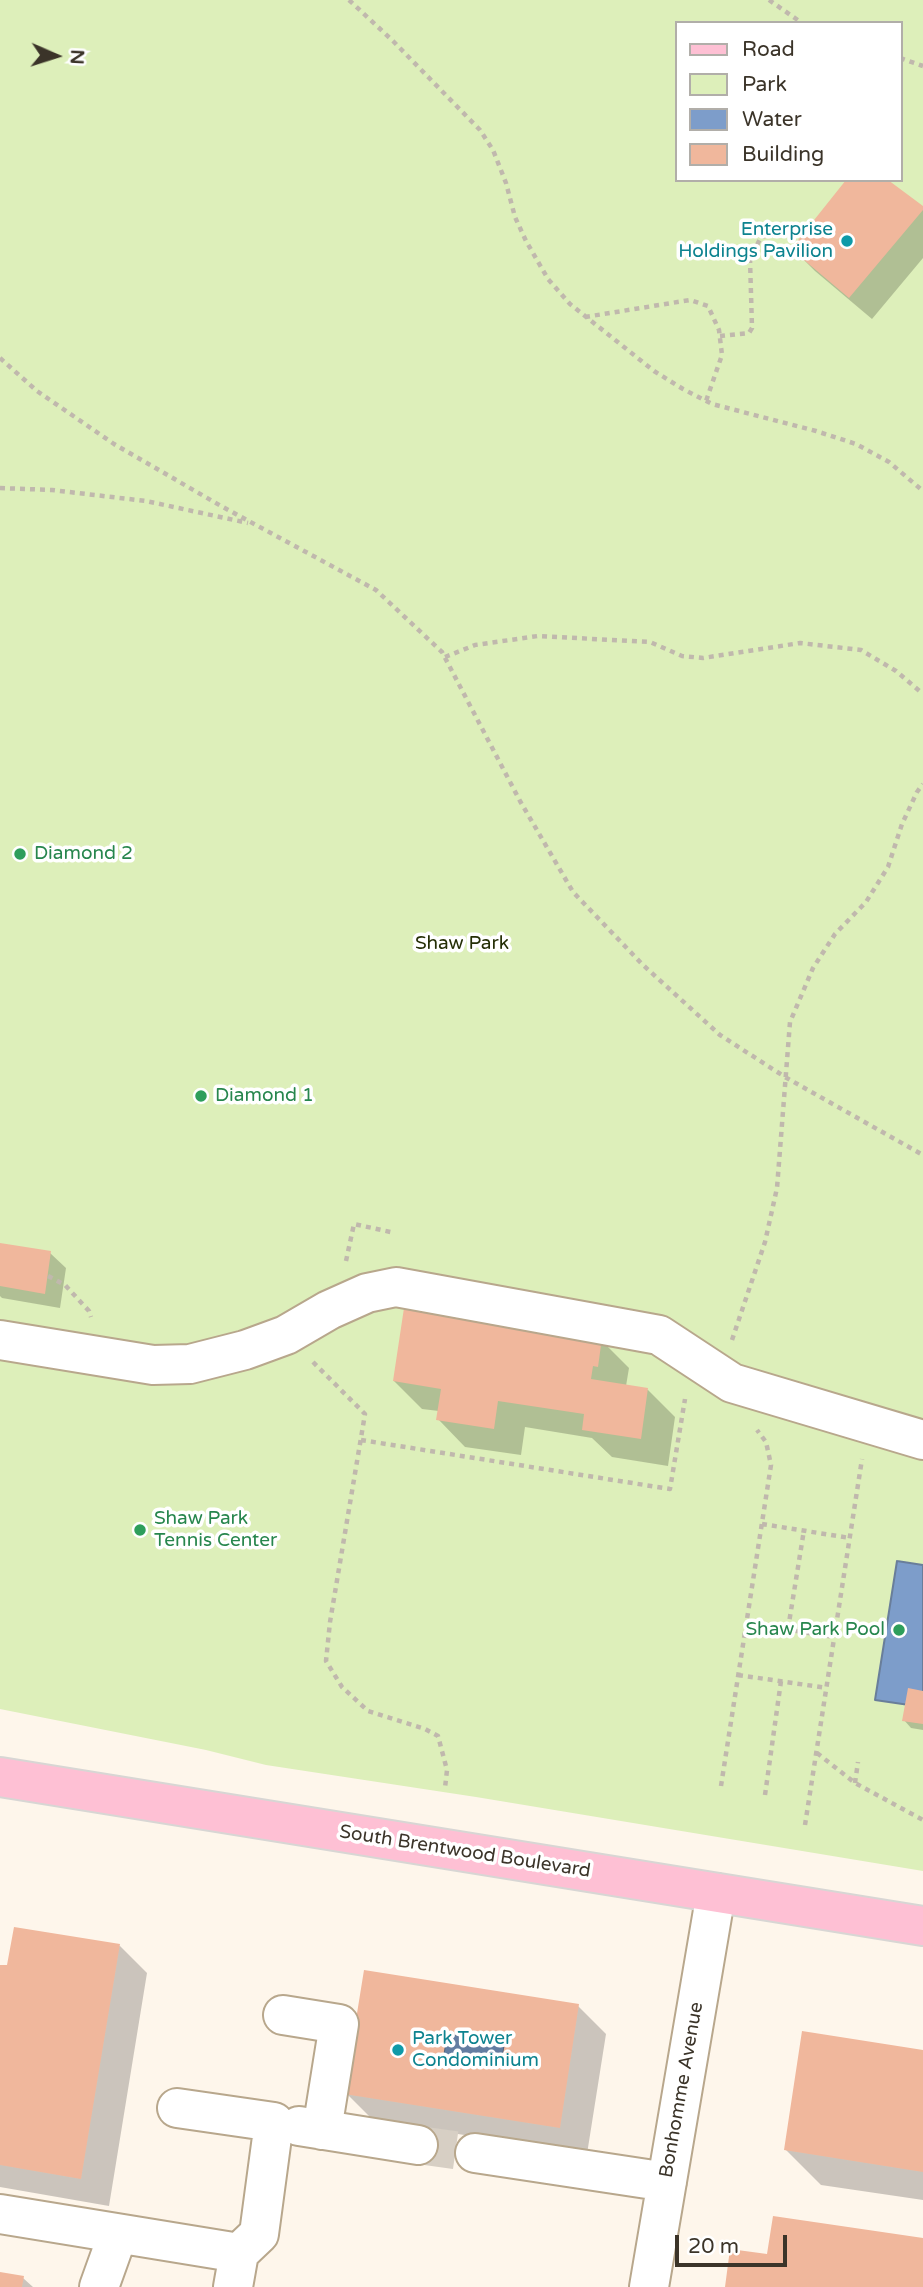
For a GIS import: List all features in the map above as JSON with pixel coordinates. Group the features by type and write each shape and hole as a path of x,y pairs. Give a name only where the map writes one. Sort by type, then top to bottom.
{"main road":[{"name":"South Brentwood Boulevard","path":"2,1777 923,1926"}],"street":[{"path":"0,1340 153,1366 190,1364 245,1350 286,1335 357,1297 396,1287 659,1335 732,1383 923,1440"},
{"name":"Bonhomme Avenue","path":"649,2287 716,1893"},
{"path":"283,2015 339,2024 322,2130"},
{"path":"177,2108 418,2145"},
{"path":"0,2214 118,2234 236,2270 259,2234 274,2122"},
{"path":"475,2154 667,2182"},
{"path":"99,2287 118,2234"}],"path":[{"path":"349,0 480,130 493,150 515,217 526,241 548,279 585,317 654,370 706,401 856,444 889,462 923,491"},
{"path":"769,0 799,21"},
{"path":"902,59 923,66"},
{"path":"720,336 749,333 752,328 750,259 761,237 803,233"},
{"path":"585,317 690,300 708,306 719,330 722,355 706,401"},
{"path":"0,358 37,391 114,444 255,525 376,590 442,652 520,801 573,892 643,965 720,1035 785,1077 923,1155"},
{"path":"0,488 51,490 146,501 255,525"},
{"path":"445,657 475,645 538,636 650,642 682,656 703,658 800,643 861,650 896,671 923,694"},
{"path":"721,1786 771,1465 766,1442 749,1420 732,1383 731,1346 765,1242 777,1188 790,1022 813,968 835,934 866,902 888,867 902,824 923,784"},
{"path":"357,1297 346,1258 354,1224 395,1233"},
{"path":"48,1276 65,1285 89,1311 95,1327 95,1356"},
{"path":"286,1335 365,1414 330,1622 326,1661 342,1687 368,1712 438,1735 447,1770 445,1787"},
{"path":"360,1440 670,1489 693,1357"},
{"path":"805,1825 861,1470"},
{"path":"762,1524 850,1538"},
{"path":"788,1629 804,1531"},
{"path":"747,1623 835,1637"},
{"path":"738,1675 827,1688"},
{"path":"765,1795 781,1681"},
{"path":"817,1752 855,1783 923,1820"},
{"path":"855,1783 858,1762"}],"green space":[{"name":"Shaw Park","path":"0,0 923,0 923,1871 266,1765 206,1750 0,1709"}],"water":[{"path":"897,1561 923,1565 923,1707 875,1700"},
{"path":"447,2033 505,2043 501,2067 443,2057"}],"building":[{"name":"Enterprise Holdings Pavilion","path":"844,182 891,182 923,206 923,210 849,298 791,249"},
{"path":"0,1243 51,1251 45,1294 0,1286"},
{"path":"404,1308 602,1338 598,1367 593,1366 591,1379 648,1388 641,1439 582,1430 584,1414 498,1401 494,1429 436,1420 441,1389 393,1381"},
{"path":"908,1688 923,1691 923,1724 902,1721"},
{"path":"14,1927 120,1944 81,2179 0,2165 0,1965 7,1965"},
{"name":"Park Tower Condominium","path":"364,1970 579,2004 560,2128 344,2094","holes":["447,2033 505,2043 501,2067 443,2057"]},
{"path":"802,2031 923,2050 923,2172 784,2150"},
{"path":"773,2216 923,2238 923,2287 725,2287 730,2249 767,2254"},
{"path":"0,2272 24,2276 22,2287 0,2287"}],"tunnel":[{"path":"418,2145 475,2153"}],"place":[{"name":"Enterprise Holdings Pavilion","path":"847,241"},
{"name":"Diamond 2","path":"20,854"},
{"name":"Diamond 1","path":"201,1096"},
{"name":"Shaw Park Tennis Center","path":"140,1530"},
{"name":"Shaw Park Pool","path":"899,1630"},
{"name":"Park Tower Condominium","path":"398,2050"}]}
